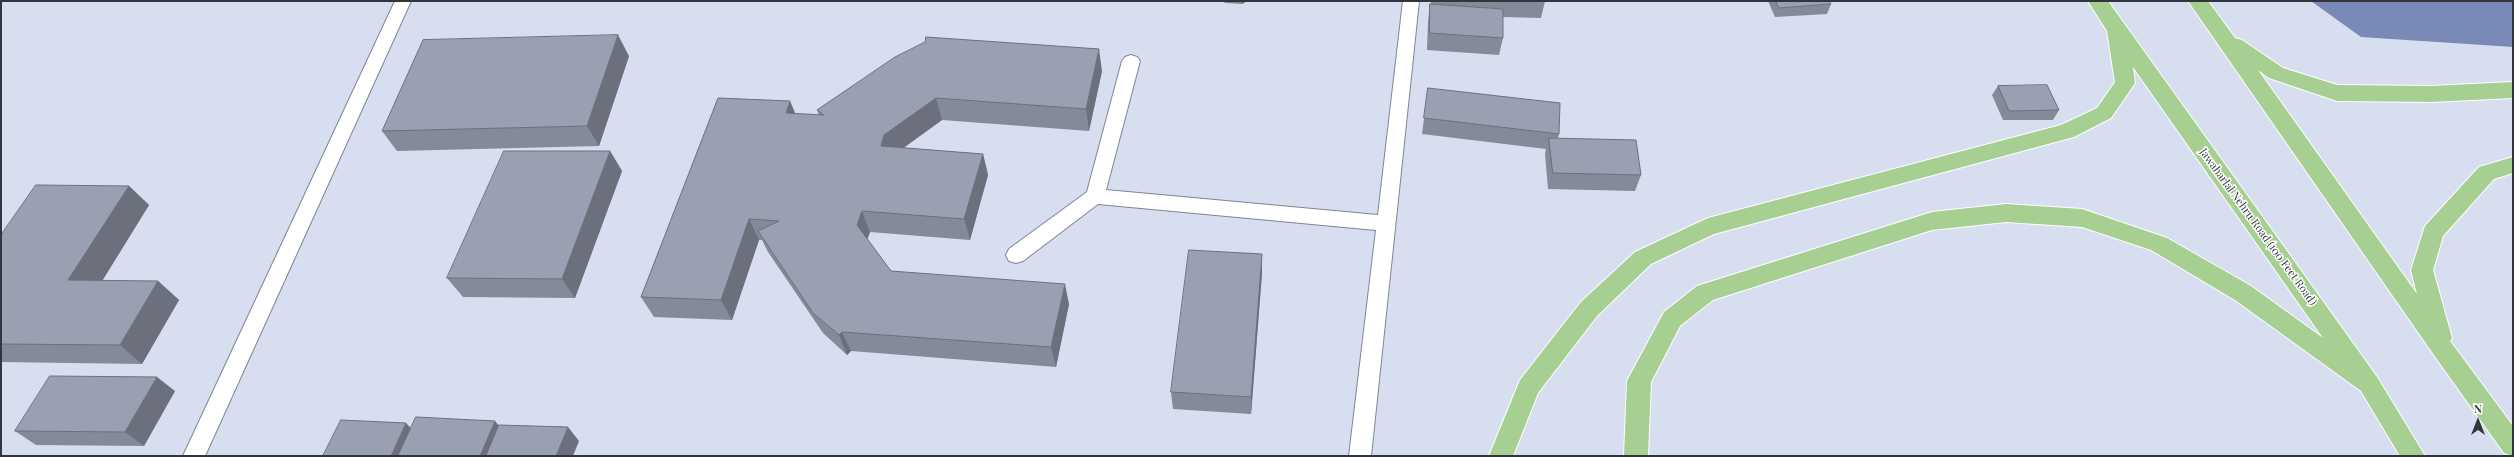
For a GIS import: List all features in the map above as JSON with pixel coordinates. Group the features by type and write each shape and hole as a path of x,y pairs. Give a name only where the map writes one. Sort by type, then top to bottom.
{"main road":[{"name":"Jawaharlal Nehru Road (100 Feet Road)","path":"2098,1 2117,30 2369,384 2413,456"},
{"path":"2198,1 2444,351 2513,445"},
{"path":"1501,456 1528,387 1589,309 1643,258 1708,227 2067,131 2104,112 2125,83 2117,30"},
{"path":"2222,36 2276,73 2337,94 2431,94 2513,90"},
{"path":"2444,351 2422,270 2433,232 2487,173 2513,165"},
{"path":"1636,456 1639,381 1672,319 1706,293 1932,220 2006,213 2082,218 2159,244 2243,293 2369,384"}],"lane":[{"path":"194,456 403,1"},
{"path":"1360,456 1411,1"},
{"path":"1016,255 1095,196 1131,61"},
{"path":"1095,196 1386,223"}],"water":[{"path":"2311,1 2513,1 2513,47 2361,37"}],"building":[{"path":"1776,1 1829,1 1831,4 1779,8"},
{"path":"1430,4 1503,9 1503,38 1430,33"},
{"path":"618,35 587,126 382,131 423,40"},
{"path":"926,37 1099,49 1086,109 936,98 884,135 881,146 983,154 964,219 862,211 857,225 891,271 1065,284 1051,347 842,332 839,335 813,313 758,231 779,221 749,219 721,300 641,297 718,98 790,101 786,113 824,115 817,110 895,57 925,42"},
{"path":"2047,85 2059,110 2009,111 1998,86"},
{"path":"1428,88 1560,103 1559,134 1424,118"},
{"path":"1549,138 1636,140 1641,175 1553,173"},
{"path":"504,151 610,151 562,279 447,278"},
{"path":"36,185 129,186 68,280 158,281 120,345 1,344 1,235"},
{"path":"1189,250 1262,254 1251,397 1171,392"},
{"path":"50,376 157,377 125,432 15,431"},
{"path":"416,417 495,421 480,456 398,456"},
{"path":"341,420 406,423 391,456 323,456"},
{"path":"499,425 568,427 556,456 486,456"}]}
